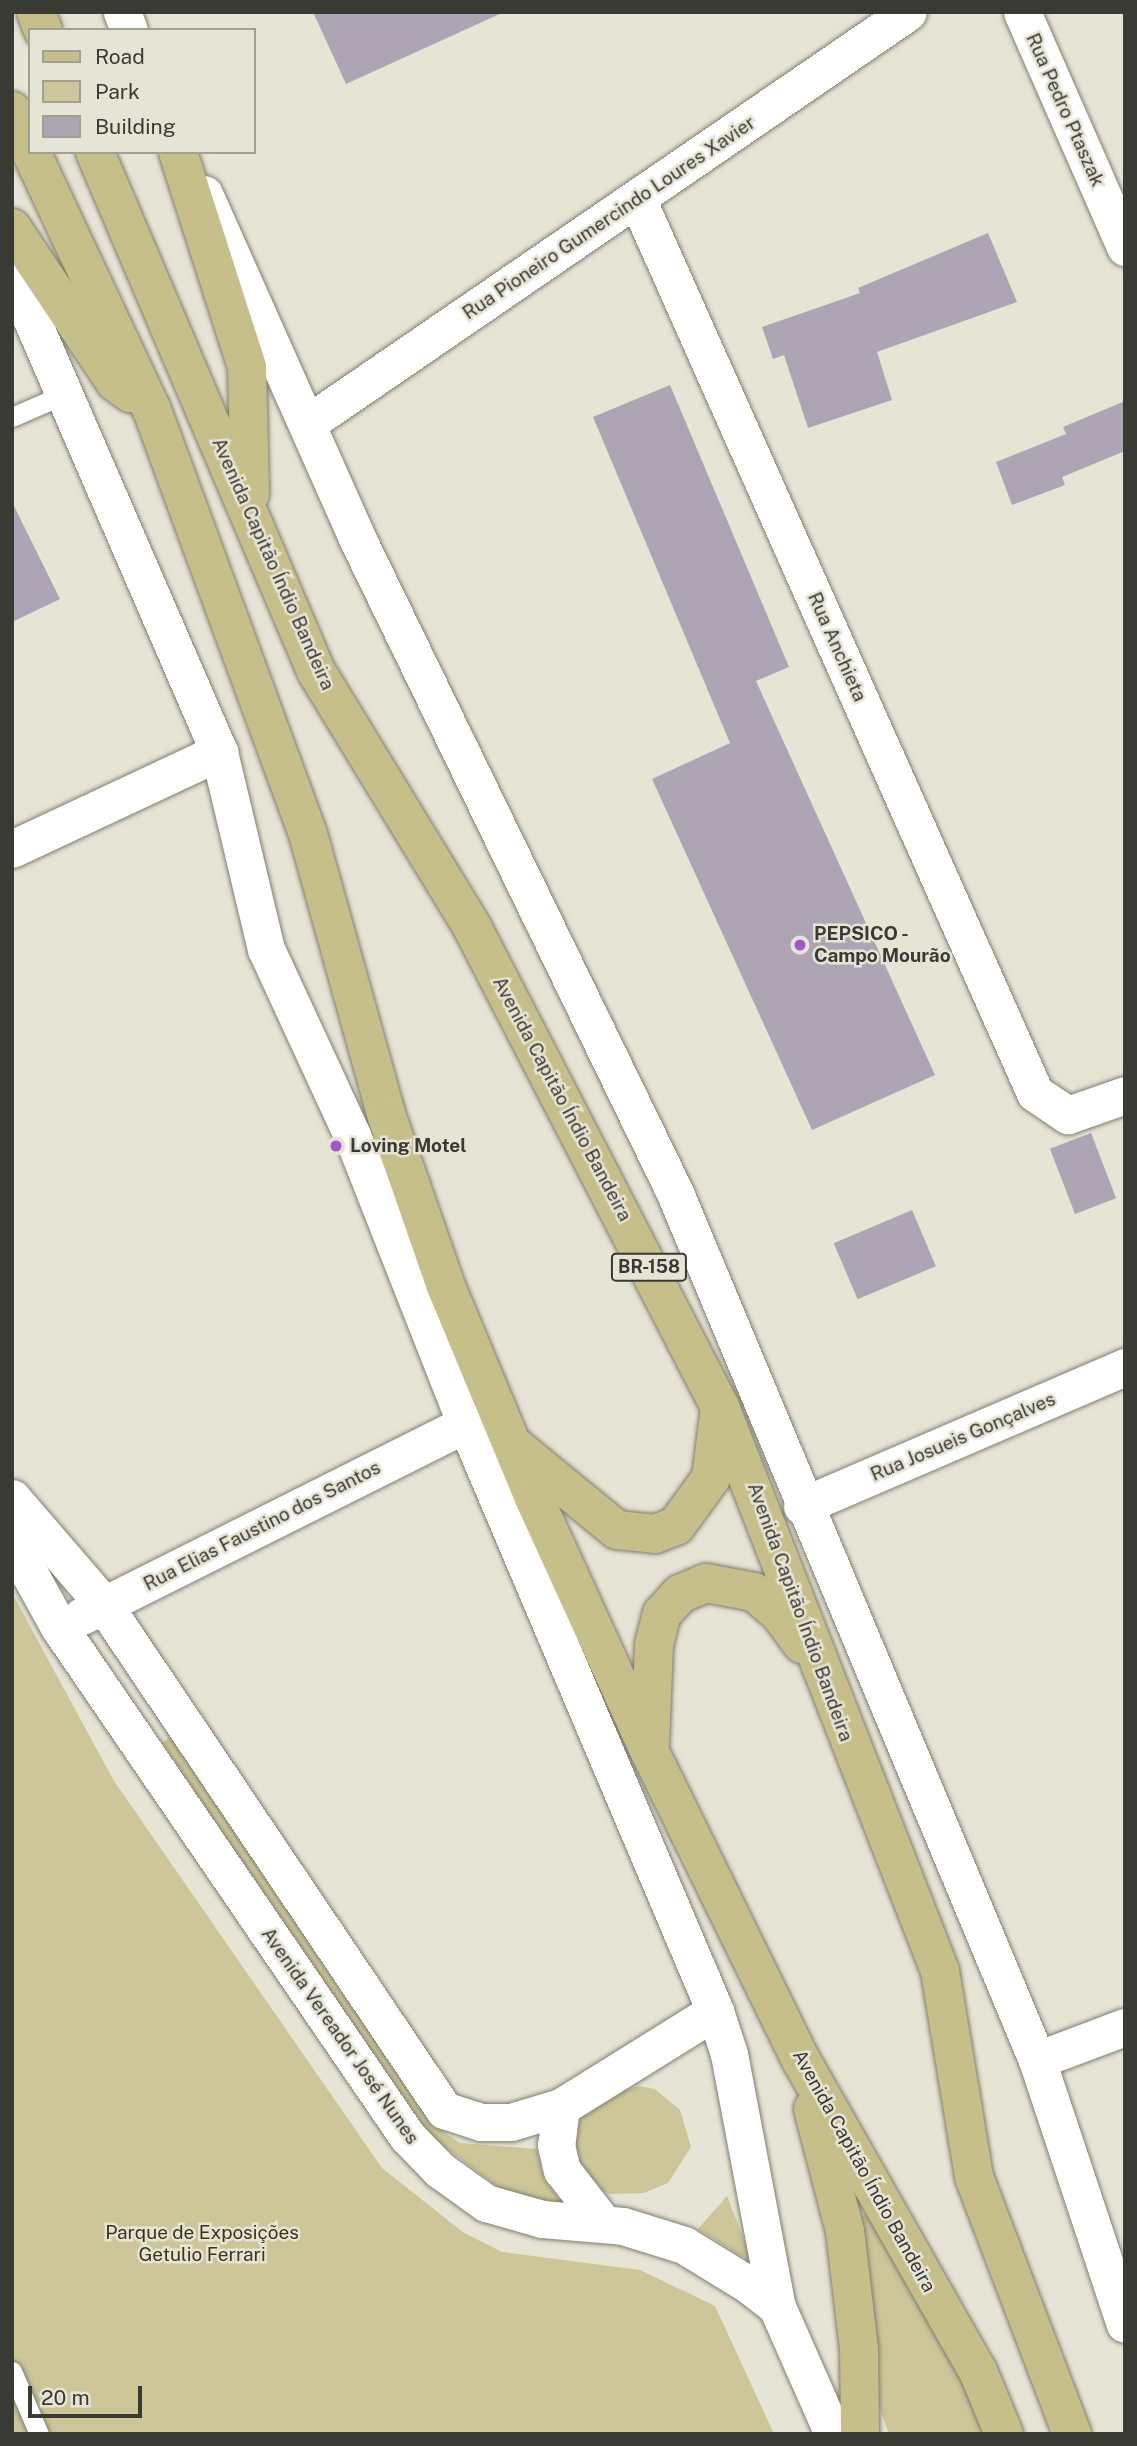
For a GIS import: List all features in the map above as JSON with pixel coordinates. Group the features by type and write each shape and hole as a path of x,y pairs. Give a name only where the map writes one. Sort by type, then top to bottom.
{"main road":[{"name":"Avenida Capitão Índio Bandeira","path":"12,111 28,145"},
{"name":"Avenida Capitão Índio Bandeira","path":"32,154 152,410 307,834 387,1117 445,1284 650,1752 800,2060 978,2371 1004,2434"},
{"name":"Avenida Capitão Índio Bandeira","path":"96,154 316,671 472,927 720,1407 770,1524 819,1669 940,1971 974,2177 1072,2434"},
{"path":"179,154 247,367 251,513"},
{"path":"12,228 115,382 152,410"},
{"path":"517,1448 617,1530 655,1534 676,1526 711,1478 720,1407"},
{"path":"650,1752 654,1645 662,1614 680,1594 706,1583 754,1592 780,1614 819,1669"},
{"path":"800,2060 845,2231 859,2349 860,2434"}],"street":[{"name":"Rua Pioneiro Gumercindo Loures Xavier","path":"308,423 638,201 908,12"},
{"name":"Rua Pedro Ptaszak","path":"1022,12 1125,247"},
{"path":"185,154 463,762 569,966 675,1193 802,1506 1037,2060 1125,2325"},
{"name":"Rua Anchieta","path":"638,201 1035,1093 1068,1115 1125,1095"},
{"path":"12,274 219,752 266,949 352,1135 466,1424 715,2011 729,2054 777,2307 832,2434"},
{"path":"12,849 219,752"},
{"name":"Rua Josueis Gonçalves","path":"802,1506 1125,1367"},
{"name":"Rua Elias Faustino dos Santos","path":"59,1627 466,1424"},
{"path":"12,1498 104,1605 444,2110 481,2122 511,2122 561,2107 715,2011"},
{"name":"Avenida Vereador José Nunes","path":"12,1542 59,1627 407,2136 440,2170 486,2203 542,2219 603,2223 684,2245 777,2307"},
{"path":"1037,2060 1125,2027"},
{"path":"561,2107 556,2145 562,2170 603,2223"}],"lane":[{"path":"12,417 65,394"},
{"path":"12,2371 38,2434"}],"green space":[{"name":"Parque de Exposições Getulio Ferrari","path":"12,1593 114,1781 382,2168 464,2233 502,2252 640,2270 715,2306 774,2434 12,2434"},
{"path":"174,1733 434,2125 460,2143 537,2149 544,2179 568,2211 514,2199 425,2132 162,1743"},
{"path":"639,2086 655,2089 680,2110 691,2147 668,2183 644,2193 611,2194 598,2190 571,2160 573,2118 618,2091"},
{"path":"727,2196 753,2263 698,2229"},
{"path":"866,2213 962,2376 988,2434 889,2434 862,2361 858,2219"}],"building":[{"path":"313,12 504,12 346,84"},
{"path":"988,233 1017,302 877,352 892,400 808,428 784,355 773,359 762,327 860,293 858,288"},
{"path":"670,385 789,667 756,681 935,1075 812,1130 652,779 730,743 593,417"},
{"path":"1125,401 1125,451 1062,477 1065,485 1012,505 996,462 1066,434 1063,427"},
{"path":"12,502 60,599 12,622"},
{"path":"1091,1133 1116,1198 1075,1214 1050,1149"},
{"path":"912,1210 936,1266 858,1299 834,1243"}],"place":[{"name":"PEPSICO - Campo Mourão","path":"800,945"},
{"name":"Loving Motel","path":"336,1146"}]}
